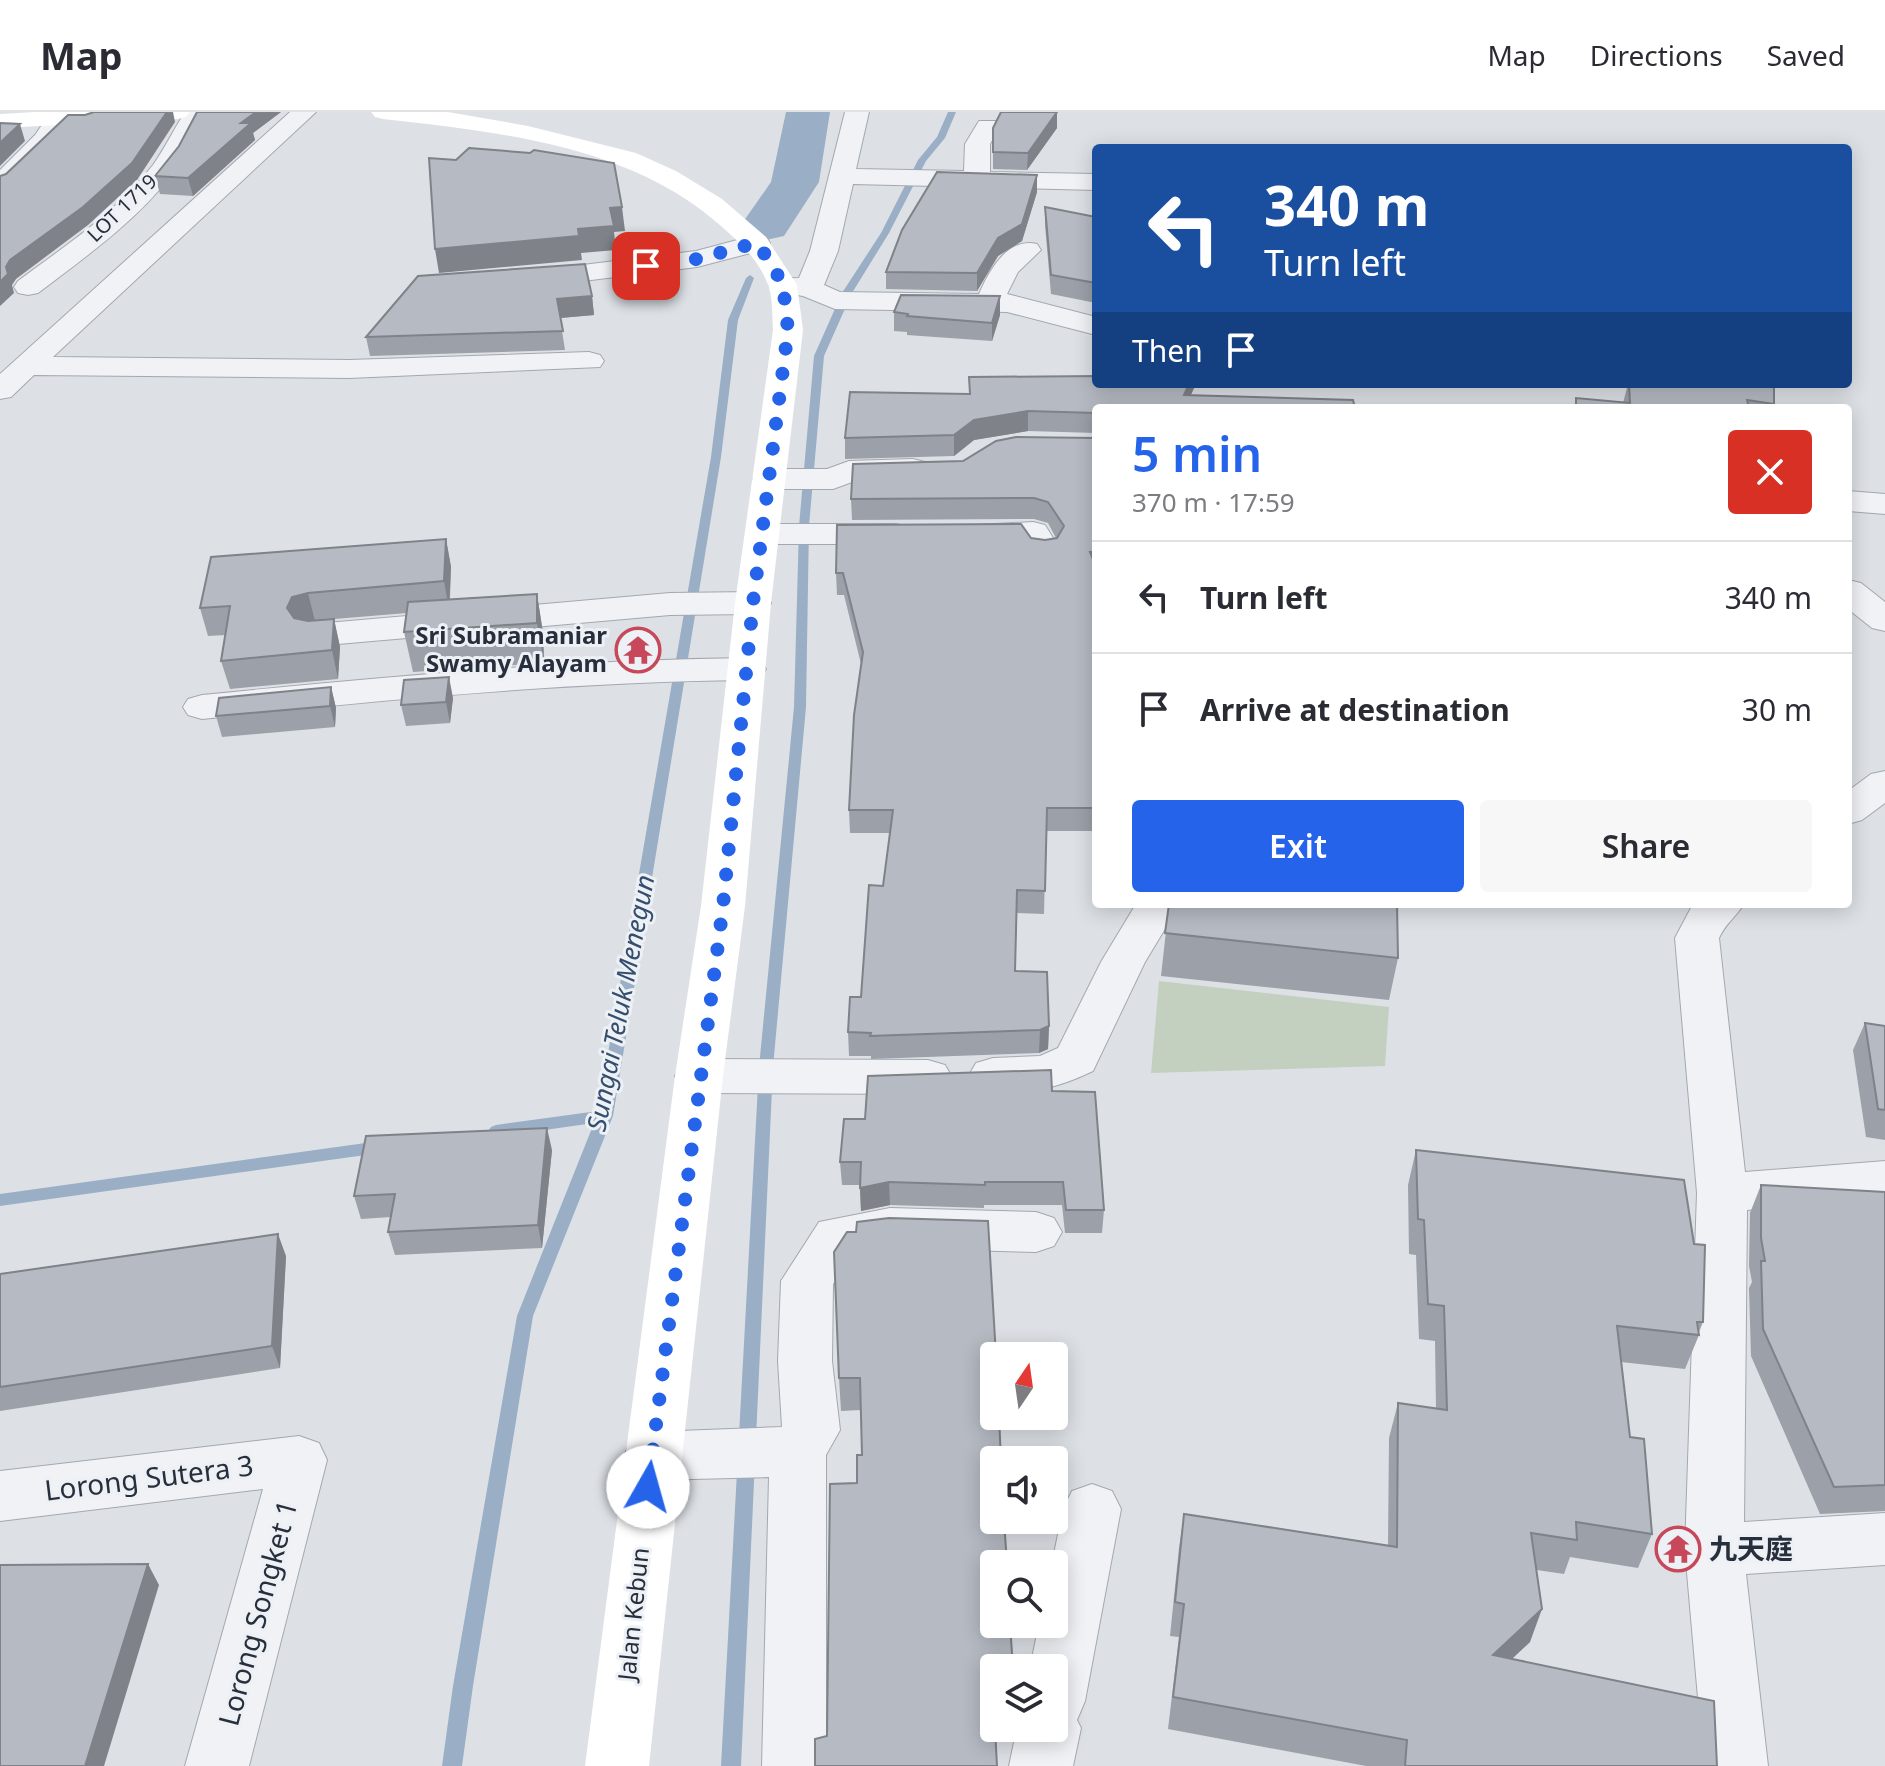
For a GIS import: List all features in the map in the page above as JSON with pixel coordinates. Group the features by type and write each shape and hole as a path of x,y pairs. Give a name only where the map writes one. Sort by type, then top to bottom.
{"main road":[{"path":"0,121 51,116 178,112"},
{"name":"Jalan Kebun","path":"383,112 464,121 528,133 627,158 667,176 713,205 756,243 770,261 820,293 788,330 795,479 790,533 753,603 723,906 652,1456 617,1766"}],"street":[{"name":"LOT 1719","path":"28,287 99,233 132,201 160,171 197,112"},
{"path":"0,390 304,112"},
{"path":"857,112 824,251 820,293 1008,303 1092,325"},
{"path":"0,184 44,140 51,116"},
{"path":"978,179 975,150 979,136 988,126"},
{"path":"844,176 1092,182"},
{"path":"505,281 697,259 756,243"},
{"path":"989,303 1004,270 1027,250"},
{"path":"26,366 349,369 589,361"},
{"path":"795,479 833,479 849,471 949,469"},
{"path":"1852,501 1885,504"},
{"path":"790,533 1033,532 1043,549"},
{"path":"1852,594 1885,620"},
{"path":"315,635 684,604 753,603"},
{"path":"202,707 361,691 672,669 747,669"},
{"path":"1852,808 1885,783"},
{"path":"699,1076 870,1079 1047,1073 1076,1059 1123,962 1156,908"},
{"path":"1716,908 1709,913 1697,938 1722,1193 1714,1550 1736,1766"},
{"path":"1722,1193 1885,1180"},
{"path":"652,1456 763,1452 812,1430 805,1361 807,1281 837,1236 890,1228 1036,1232"},
{"path":"763,1452 794,1766"},
{"name":"Lorong Sutera 3","path":"0,1496 299,1460"},
{"name":"Lorong Songket 1","path":"217,1766 299,1460"},
{"path":"1063,1654 1092,1509"},
{"path":"1714,1550 1885,1539"},
{"path":"1041,1766 1046,1742"}],"green space":[{"path":"1159,981 1389,1007 1385,1066 1151,1073"}],"building":[{"path":"167,112 132,163 83,207 10,260 6,267 8,274 0,282 0,176 6,174 68,115"},
{"path":"197,112 256,112 241,123 251,123 188,178 155,176 179,146"},
{"path":"1001,112 1057,112 1028,153 993,152 993,128"},
{"path":"0,123 20,124 0,143"},
{"path":"469,148 530,153 534,150 614,163 622,207 610,208 614,226 578,229 579,236 435,249 429,158 456,160"},
{"path":"937,172 1037,175 1022,224 998,238 977,273 886,272 902,230"},
{"path":"1045,207 1092,216 1092,282 1051,275"},
{"path":"585,264 592,296 557,299 563,331 366,337 418,276"},
{"path":"901,295 1000,296 992,323 907,316 894,312"},
{"path":"1092,376 1092,388 1187,388 1184,395 1353,400 1354,404 1092,404 1092,413 1028,411 974,420 954,435 845,438 850,392 970,394 969,377"},
{"path":"1629,388 1774,388 1774,404 1747,400 1748,404 1576,404 1576,398 1630,403"},
{"path":"1016,437 1092,438 1092,808 1047,808 1045,891 1017,890 1015,971 1047,972 1049,1026 1040,1030 870,1036 871,1033 848,1032 850,997 861,997 869,885 883,886 893,810 849,810 854,715 863,652 843,573 836,573 837,525 1021,524 1031,538 1057,538 1064,526 1048,502 1034,498 851,499 853,464 963,461 996,441"},
{"path":"446,539 444,581 292,597 287,608 294,618 308,621 334,619 332,650 221,661 230,606 200,608 211,557"},
{"path":"537,594 537,623 404,632 408,602"},
{"path":"449,677 446,702 401,705 404,680"},
{"path":"331,687 330,706 216,716 219,698"},
{"path":"1168,908 1397,908 1398,958 1165,933"},
{"path":"1865,1023 1885,1026 1885,1110 1878,1109"},
{"path":"1051,1070 1052,1091 1095,1092 1104,1210 1066,1210 1063,1182 985,1182 985,1185 889,1182 860,1188 861,1162 840,1162 844,1119 865,1119 868,1076"},
{"path":"547,1128 538,1225 388,1232 395,1194 354,1196 366,1136"},
{"path":"1416,1150 1684,1180 1694,1244 1705,1245 1703,1322 1697,1322 1699,1335 1617,1326 1630,1437 1644,1439 1652,1534 1576,1522 1577,1540 1531,1533 1542,1609 1493,1655 1714,1701 1717,1766 1405,1766 1407,1740 1173,1697 1184,1604 1175,1602 1184,1514 1397,1547 1398,1403 1447,1410 1444,1306 1428,1304 1424,1220 1418,1219"},
{"path":"1761,1185 1885,1192 1885,1485 1834,1487 1763,1329 1761,1261 1765,1261 1761,1238"},
{"path":"889,1218 988,1221 995,1342 980,1342 980,1430 1000,1430 1000,1446 980,1446 980,1534 1005,1534 1006,1550 980,1550 980,1638 1011,1638 1012,1654 980,1654 980,1742 996,1742 997,1766 815,1766 815,1739 827,1736 830,1484 857,1483 857,1455 862,1455 860,1378 839,1378 834,1252 847,1232 856,1232 857,1222"},
{"path":"278,1234 272,1346 0,1387 0,1274"},
{"path":"148,1564 85,1766 0,1766 0,1565"}],"waterway":[{"name":"Sungai Teluk Menegun","path":"766,225 795,182 808,112"},
{"path":"731,1766 766,1067 800,707 804,526 819,356 847,293 885,233 922,160 941,138 952,112"},
{"name":"Sungai Teluk Menegun","path":"605,1116 716,457 733,320 750,278"},
{"name":"Sungai Teluk Menegun","path":"452,1766 525,1316 605,1116"},
{"path":"496,1131 605,1116"},
{"path":"0,1200 380,1147"}],"place":[{"name":"Sri Subramaniar Swamy Alayam","path":"638,650"},
{"name":"九天庭","path":"1678,1549"}],"route":[{"path":"646,266 697,259 756,243 783,285 788,330 753,603 723,906 648,1487"}]}
